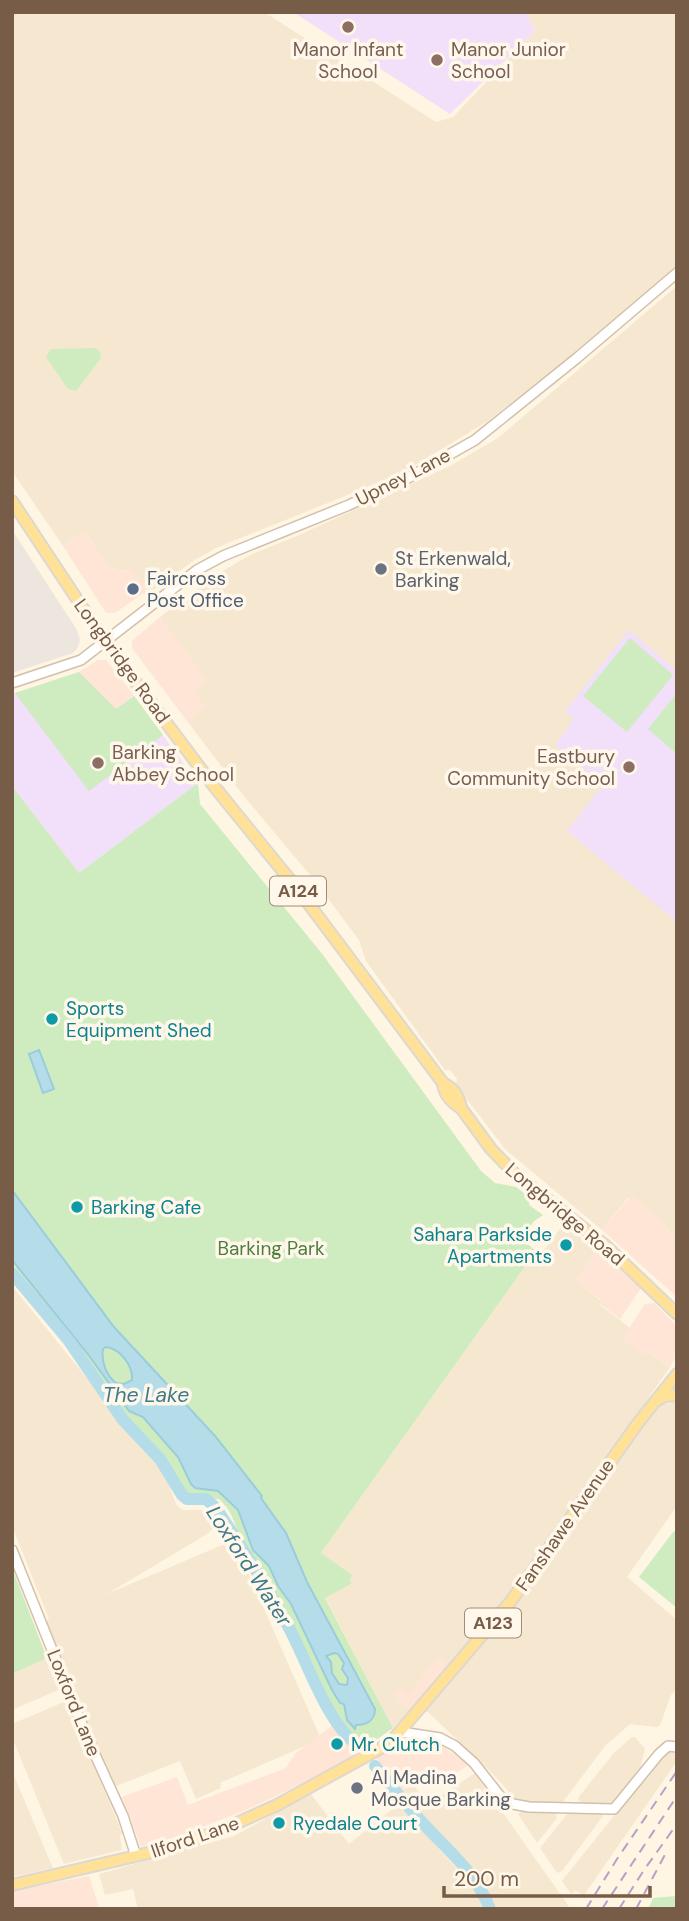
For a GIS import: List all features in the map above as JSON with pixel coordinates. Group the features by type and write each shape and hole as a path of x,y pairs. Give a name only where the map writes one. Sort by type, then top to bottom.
{"main road":[{"name":"Longbridge Road","path":"12,501 104,640 213,785 299,891 443,1083 444,1091 452,1103 461,1108 508,1168 606,1246 677,1314"},
{"name":"Fanshawe Avenue","path":"401,1732 511,1601 649,1408 677,1374"},
{"name":"Fanshawe Avenue","path":"649,1408 661,1398 677,1395"},
{"name":"Ilford Lane","path":"12,1885 174,1847 224,1829 277,1805 366,1758 382,1749 401,1732"}],"street":[{"name":"Upney Lane","path":"12,683 80,660 197,570 223,555 396,483 475,440 493,428 677,273"},
{"name":"Loxford Lane","path":"12,1550 87,1737 123,1816 136,1856"},
{"path":"401,1732 440,1738 455,1746 474,1763 507,1802 529,1807 614,1809 659,1754 668,1746 677,1747"}],"shaded area":[{"path":"12,12 264,12 436,122 453,117 535,31 526,12 677,12 677,268 620,317 488,421 402,473 216,548 149,593 131,570 118,571 107,565 85,531 63,546 12,471"},
{"path":"293,12 526,12 535,31 450,114"},
{"path":"677,286 677,1239 628,1198 602,1230 505,1149 456,1085 457,1079 450,1070 445,1070 366,961 359,940 187,721 205,706 193,692 160,617 221,572 252,554 450,466 498,438"},
{"path":"85,531 107,565 118,571 131,570 149,593 142,594 115,613 106,613 63,546"},
{"path":"14,533 77,630 80,640 73,653 12,673"},
{"path":"160,617 207,679 194,692 206,706 187,721 132,648 132,641"},
{"name":"Eastbury Community School","path":"629,630 677,671 673,677 677,680 677,922 567,831 603,785 555,745 574,719 565,711"},
{"path":"98,660 106,660 134,695 116,709 79,672"},
{"name":"Barking Abbey School","path":"79,672 116,709 134,696 198,783 79,873 12,786 12,694"},
{"path":"632,1195 668,1227 666,1231 677,1239 677,1297 602,1230"},
{"path":"563,1225 597,1249 576,1280 601,1301 599,1304 630,1328 623,1340 645,1354 647,1351 670,1367 645,1403 656,1410 664,1404 677,1402 677,1506 627,1577 677,1620 677,1689 671,1695 660,1725 630,1724 605,1746 559,1805 518,1802 493,1774 428,1712 409,1711 393,1728 325,1597 350,1584 321,1553 536,1251 541,1254"},
{"path":"597,1249 641,1288 620,1319 576,1280"},
{"path":"12,1286 164,1473 176,1504 182,1510 203,1510 209,1513 215,1524 207,1534 107,1594 234,1540 321,1739 220,1783 221,1788 196,1799 180,1761 116,1786 46,1621 49,1619 12,1526"},
{"path":"654,1303 677,1326 677,1354 670,1367 648,1351 644,1355 622,1339 645,1304"},
{"path":"438,1656 448,1665 409,1711 399,1703 394,1693 404,1688 408,1695"},
{"path":"47,1658 61,1689 12,1710 12,1674"},
{"path":"66,1701 116,1818 122,1834 122,1850 64,1864 12,1737 12,1724"},
{"path":"334,1724 361,1755 246,1810 171,1839 141,1847 122,1797 177,1777 188,1805 286,1768 295,1754"},
{"path":"632,1737 645,1749 639,1773 613,1806 580,1802 578,1798 613,1754"},
{"path":"423,1742 444,1747 468,1765 435,1787 426,1781 416,1782 401,1793 376,1758 405,1744"},
{"path":"665,1752 677,1753 677,1761 584,1895 576,1891 571,1894 562,1881"},
{"path":"12,1771 53,1868 12,1877"},
{"path":"475,1773 570,1909 495,1909 493,1902 460,1857 401,1793 413,1784 428,1804"},
{"path":"311,1794 349,1844 399,1804 481,1896 485,1909 138,1909 133,1889 105,1895 99,1874 234,1836"},
{"path":"521,1811 554,1811 557,1818 537,1843 518,1814"},
{"path":"568,1813 603,1813 603,1816 562,1871 557,1873 540,1848"},
{"path":"89,1876 99,1908 12,1909 12,1891"}],"green space":[{"path":"95,348 100,352 101,358 76,391 68,389 46,357 51,349"},
{"path":"630,638 673,675 627,732 583,696"},
{"path":"79,672 116,709 134,696 163,735 89,791 15,693"},
{"path":"677,693 677,754 648,729"},
{"name":"Barking Park","path":"198,783 200,804 323,955 481,1171 495,1183 516,1187 529,1197 529,1205 543,1215 533,1222 524,1241 536,1251 321,1553 352,1575 351,1584 325,1598 393,1728 369,1745 355,1737 333,1710 292,1625 248,1552 228,1510 219,1499 186,1497 172,1468 150,1440 123,1414 81,1351 12,1263 12,786 79,873"},
{"path":"677,1530 677,1608 639,1577"},
{"path":"12,1568 47,1658 12,1674"},
{"path":"677,1896 677,1909 648,1909 653,1898"}],"water":[{"path":"39,1050 54,1089 43,1093 29,1054"},
{"name":"The Lake","path":"12,1190 114,1327 215,1436 262,1496 286,1533 307,1582 375,1709 370,1721 356,1725 355,1729 347,1720 344,1704 340,1703 332,1690 291,1604 278,1586 269,1566 253,1550 238,1510 218,1491 195,1488 191,1484 178,1457 143,1417 129,1411 87,1353 12,1260","holes":["106,1347 125,1359 132,1380 124,1384 116,1383 109,1376 103,1359 103,1349","338,1654 344,1663 342,1669 348,1678 347,1685 339,1684 332,1673 331,1662 326,1656"]}],"waterway":[{"name":"Loxford Water","path":"12,1273 69,1341 123,1420 160,1459 182,1495 187,1499 206,1499 216,1508 281,1613 329,1711 339,1727 362,1747"},
{"name":"Loxford Water","path":"375,1766 420,1820 469,1872 490,1909"}],"railway":[{"path":"586,1909 677,1771"},
{"path":"602,1909 677,1796"},
{"path":"619,1909 677,1824"},
{"path":"636,1909 668,1849"}],"place":[{"name":"Manor Infant School","path":"348,27"},
{"name":"Manor Junior School","path":"437,60"},
{"name":"St Erkenwald, Barking","path":"381,569"},
{"name":"Faircross Post Office","path":"133,589"},
{"name":"Barking Abbey School","path":"98,763"},
{"name":"Eastbury Community School","path":"629,767"},
{"name":"Sports Equipment Shed","path":"52,1019"},
{"name":"Barking Cafe","path":"77,1207"},
{"name":"Sahara Parkside Apartments","path":"566,1245"},
{"name":"Mr. Clutch","path":"337,1744"},
{"name":"Al Madina Mosque Barking","path":"357,1788"},
{"name":"Ryedale Court","path":"279,1823"}]}
